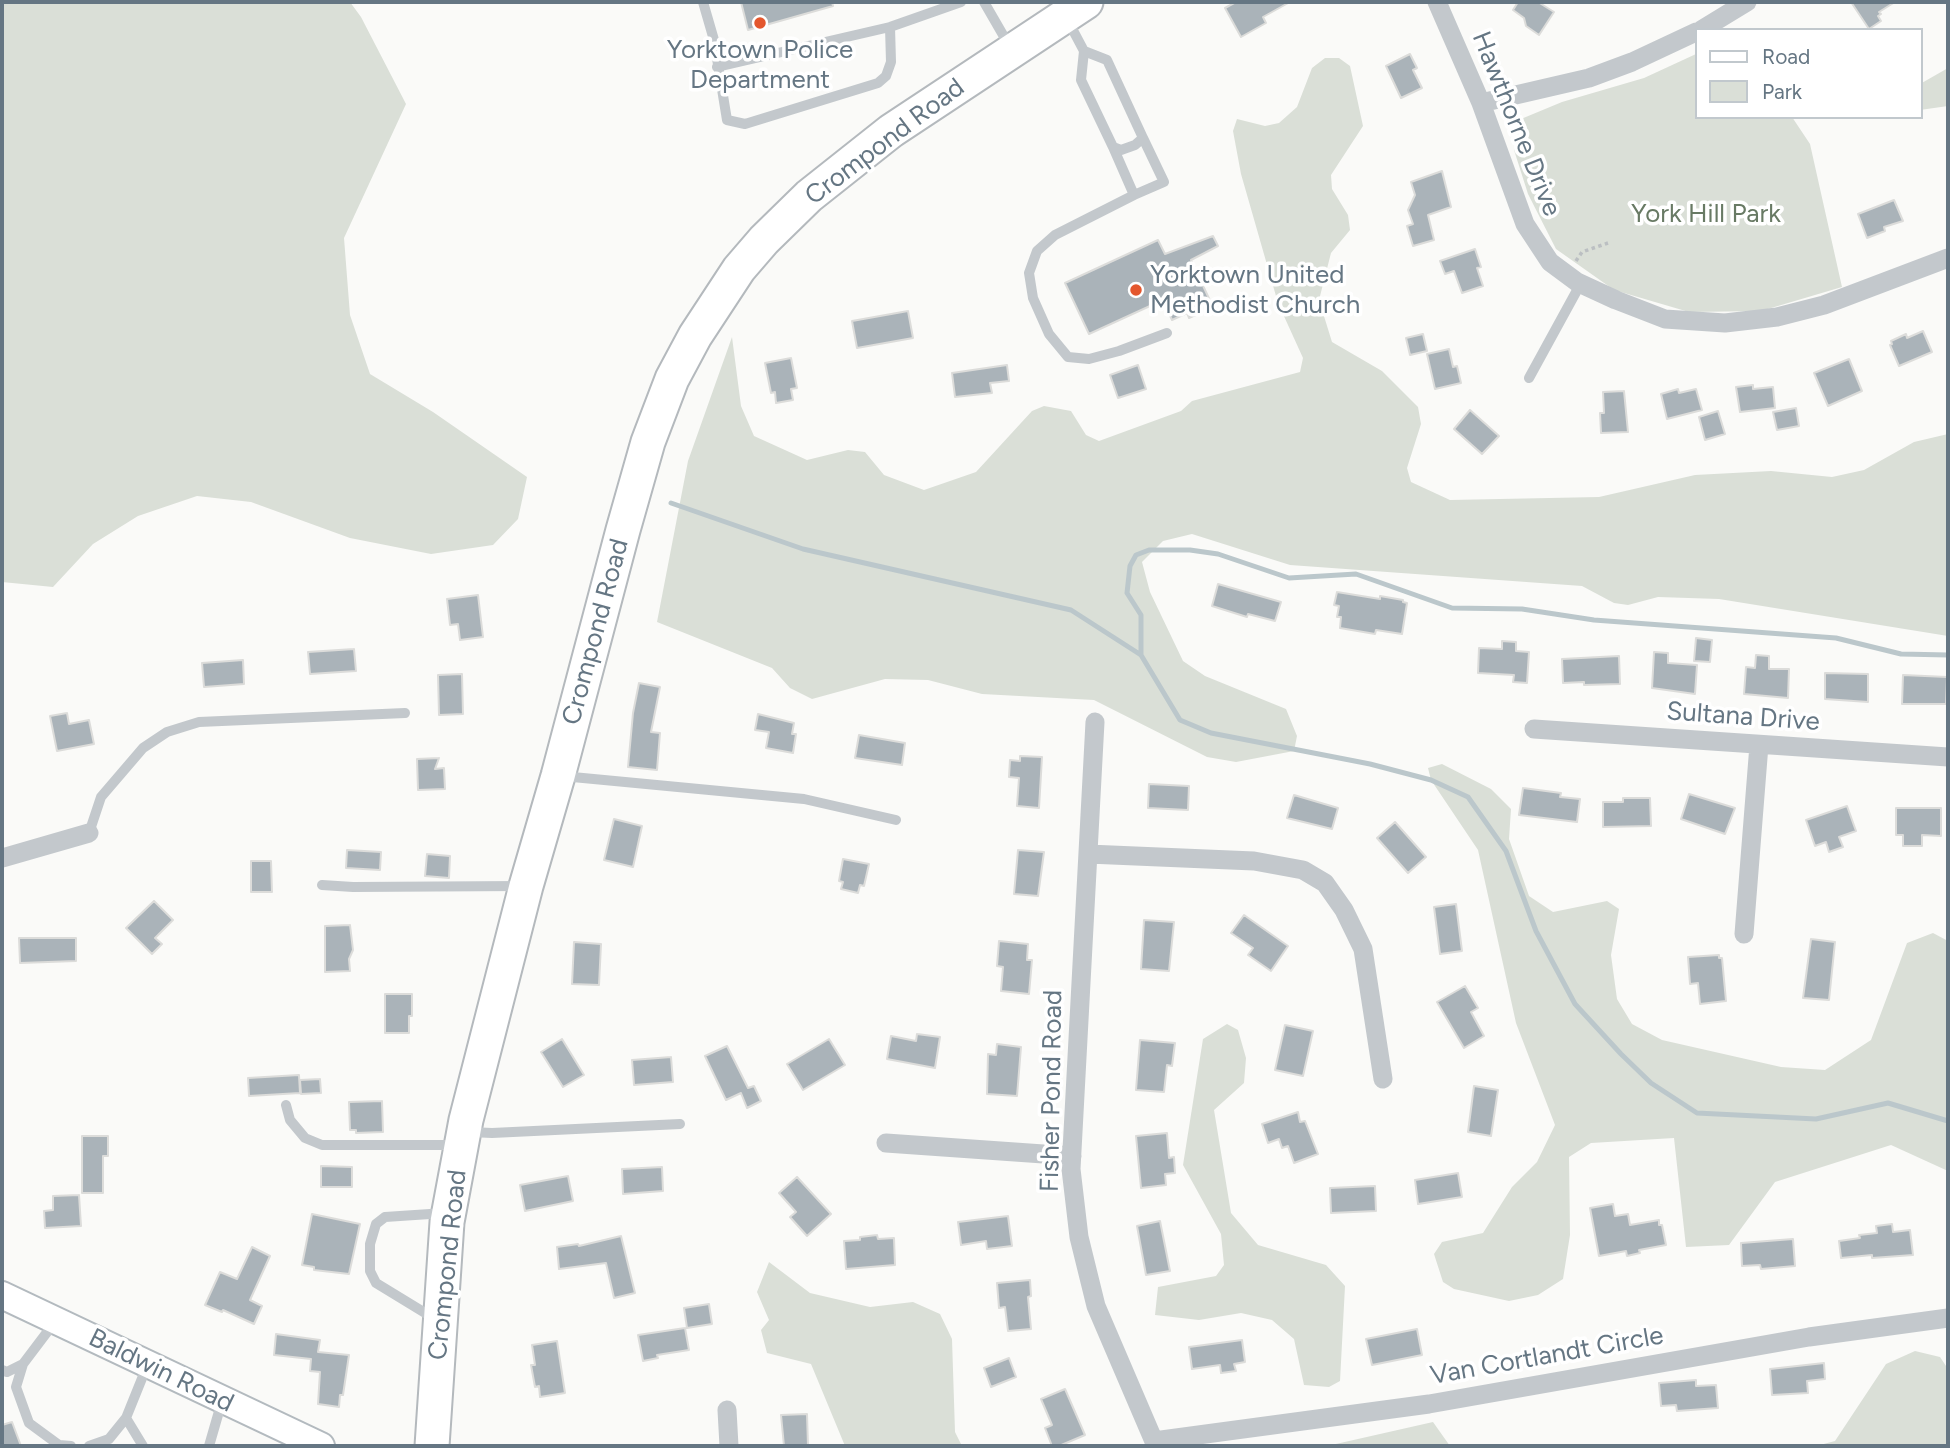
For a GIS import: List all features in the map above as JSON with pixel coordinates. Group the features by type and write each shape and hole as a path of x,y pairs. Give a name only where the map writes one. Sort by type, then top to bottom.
{"highway":[{"name":"Crompond Road","path":"432,1446 449,1213 463,1138 526,886 648,442 672,379 718,299 739,269 809,195 891,131 1076,9"}],"street":[{"name":"Hawthorne Drive","path":"1437,2 1481,103 1525,224 1550,262 1574,279 1616,300 1665,319 1725,323 1777,317 1824,305 1948,258"},
{"path":"1704,28 1747,2"},
{"path":"1481,103 1589,78 1632,62 1694,33"},
{"name":"Fisher Pond Road","path":"1095,722 1071,1169 1079,1237 1096,1306 1155,1444"},
{"name":"Sultana Drive","path":"1534,729 1948,757"},
{"path":"1744,934 1759,745"},
{"path":"2,858 89,833"},
{"path":"1088,854 1254,861 1303,870 1325,883 1344,909 1363,950 1383,1079"},
{"path":"886,1143 1072,1156"},
{"name":"Baldwin Road","path":"2,1295 222,1400 285,1435 321,1446"},
{"name":"Van Cortlandt Circle","path":"1155,1444 1429,1404 1809,1337 1948,1318"},
{"path":"726,1410 729,1446"}],"lane":[{"path":"703,2 714,40 727,120 745,124 878,83 886,76 891,62 890,27"},
{"path":"718,67 890,27 961,2"},
{"path":"984,2 1012,51"},
{"path":"1076,9 1084,51 1081,80 1134,195"},
{"path":"1084,51 1108,60 1164,182 1055,234 1037,251 1029,273 1033,298 1049,334 1068,357 1089,359 1167,333"},
{"path":"1113,147 1121,150 1135,145 1143,138"},
{"path":"1529,378 1574,279"},
{"path":"89,833 101,797 143,748 167,732 199,722 405,713"},
{"path":"558,776 804,799 896,820"},
{"path":"322,885 526,886"},
{"path":"286,1105 290,1120 305,1138 322,1145 680,1124"},
{"path":"441,1324 399,1295 376,1283 370,1270 370,1244 376,1224 385,1217 449,1213"},
{"path":"56,1320 23,1364 16,1387 29,1423 59,1445 71,1446"},
{"path":"2,1370 7,1372 23,1364"},
{"path":"89,1446 109,1439 126,1418 148,1364"},
{"path":"209,1446 222,1400"},
{"path":"126,1418 143,1446"}],"path":[{"path":"1574,279 1582,252 1608,243"}],"green space":[{"path":"2,2 350,2 361,17 406,104 344,238 350,315 370,374 433,412 527,477 518,519 493,545 431,554 350,538 251,502 197,496 138,516 93,544 53,587 2,582"},
{"name":"York Hill Park","path":"1694,55 1694,119 1793,119 1810,144 1842,287 1761,311 1689,312 1614,290 1556,249 1528,194 1514,150 1521,119 1562,102 1644,78"},
{"path":"1325,58 1339,58 1350,66 1363,126 1331,175 1332,189 1348,215 1350,230 1331,253 1319,300 1332,342 1382,371 1418,407 1421,424 1407,468 1411,482 1450,500 1599,497 1695,475 1771,471 1832,477 1864,470 1914,442 1948,434 1948,636 1719,599 1658,597 1628,605 1614,603 1582,586 1290,565 1192,534 1163,541 1142,562 1150,592 1183,661 1205,676 1286,709 1297,736 1294,751 1236,762 1207,757 1094,700 982,694 928,680 885,679 812,699 790,688 772,668 657,622 688,461 732,337 741,406 754,436 807,460 848,450 865,452 884,475 924,490 976,472 1032,411 1044,406 1071,411 1086,435 1099,441 1181,411 1192,401 1300,372 1303,358 1278,303 1241,174 1233,131 1237,119 1265,126 1279,123 1297,107 1312,68"},
{"path":"1948,68 1948,106 1922,110 1922,83"},
{"path":"1442,764 1491,789 1511,809 1509,839 1529,896 1553,912 1607,901 1619,909 1611,955 1617,999 1632,1024 1662,1040 1781,1067 1825,1070 1871,1040 1907,943 1933,933 1948,941 1948,1171 1891,1145 1775,1182 1729,1245 1686,1247 1674,1138 1591,1143 1569,1157 1570,1235 1563,1279 1538,1295 1509,1301 1454,1289 1443,1282 1434,1254 1442,1242 1483,1233 1512,1187 1537,1162 1555,1125 1516,1023 1478,850 1431,780 1428,768"},
{"path":"1227,1024 1238,1030 1246,1058 1244,1083 1214,1110 1231,1213 1258,1245 1326,1265 1345,1286 1340,1381 1329,1387 1304,1385 1294,1339 1272,1320 1241,1313 1199,1320 1155,1315 1158,1287 1216,1276 1224,1265 1221,1234 1183,1165 1203,1039"},
{"path":"769,1262 810,1293 870,1307 913,1302 940,1314 952,1339 955,1432 962,1446 845,1446 811,1364 767,1353 761,1330 769,1320 757,1292"},
{"path":"1915,1351 1940,1357 1948,1369 1948,1446 1816,1446 1835,1441 1886,1364"},
{"path":"1433,1422 1450,1446 1327,1446"}],"building":[{"name":"Yorktown Police Department","path":"741,2 832,2 833,6 748,30"},
{"path":"1236,2 1290,2 1263,17 1266,23 1241,37 1225,8"},
{"path":"1518,2 1538,2 1554,12 1539,35 1526,26 1524,18 1513,10"},
{"path":"1851,2 1895,2 1879,12 1881,21 1868,28"},
{"path":"1410,54 1417,68 1413,70 1422,88 1401,98 1386,66"},
{"path":"1442,171 1451,207 1428,215 1434,240 1413,246 1407,226 1413,224 1408,210 1415,195 1411,182"},
{"path":"1894,200 1903,221 1884,227 1885,231 1867,238 1858,214"},
{"name":"Yorktown United Methodist Church","path":"1213,236 1218,246 1191,260 1213,307 1189,318 1187,313 1172,320 1163,300 1089,334 1065,283 1158,240 1165,254"},
{"path":"1475,249 1483,286 1462,293 1454,271 1445,274 1440,261"},
{"path":"908,311 913,338 857,348 852,321"},
{"path":"1923,331 1932,352 1899,366 1890,345 1891,341 1906,334 1907,338"},
{"path":"1423,334 1427,351 1410,355 1406,338"},
{"path":"1449,349 1453,367 1457,366 1461,383 1435,389 1427,354"},
{"path":"791,358 797,388 791,389 793,400 776,403 775,392 771,393 765,363"},
{"path":"1849,359 1862,391 1828,406 1814,373"},
{"path":"1007,365 1009,381 990,383 992,393 955,397 952,373"},
{"path":"1138,365 1146,389 1118,398 1110,375"},
{"path":"1753,385 1753,389 1773,387 1775,408 1740,412 1736,387"},
{"path":"1678,389 1679,393 1696,389 1702,410 1667,419 1661,394"},
{"path":"1624,391 1628,432 1601,433 1603,392"},
{"path":"1796,408 1799,426 1777,430 1773,412"},
{"path":"1470,410 1499,436 1482,454 1454,429"},
{"path":"1718,411 1725,434 1705,440 1699,417"},
{"path":"1218,584 1281,602 1275,621 1248,614 1247,617 1212,606"},
{"path":"1337,592 1403,600 1407,603 1402,634 1376,630 1375,634 1340,628 1341,617 1337,617 1339,606 1334,605"},
{"path":"478,595 483,637 460,640 458,624 450,625 447,599"},
{"path":"1696,638 1712,640 1710,662 1694,661"},
{"path":"1502,641 1516,642 1516,651 1529,652 1527,683 1513,682 1514,675 1478,673 1479,648 1502,649"},
{"path":"354,649 356,671 310,674 308,652"},
{"path":"1654,652 1668,653 1668,663 1697,665 1695,694 1652,688"},
{"path":"1756,655 1769,656 1769,669 1789,669 1788,698 1744,694 1746,667 1755,668"},
{"path":"1619,656 1620,684 1563,683 1562,659"},
{"path":"243,660 244,684 204,687 202,663"},
{"path":"1825,673 1868,674 1868,702 1825,699"},
{"path":"462,674 463,714 439,715 438,675"},
{"path":"1903,675 1947,677 1946,704 1902,704"},
{"path":"639,683 660,687 651,732 660,733 657,770 628,767"},
{"path":"67,713 69,724 89,720 94,744 57,751 50,716"},
{"path":"758,714 794,723 792,734 796,734 793,753 766,748 769,732 755,730"},
{"path":"859,735 905,743 902,765 855,758"},
{"path":"1020,756 1042,757 1039,808 1017,806 1019,778 1009,777 1010,760 1020,761"},
{"path":"439,758 435,769 444,768 445,789 418,790 417,759"},
{"path":"1149,784 1189,786 1188,810 1148,808"},
{"path":"1523,788 1561,793 1560,797 1580,799 1577,822 1519,815"},
{"path":"1689,794 1735,808 1725,834 1681,819"},
{"path":"1294,795 1338,808 1332,829 1287,818"},
{"path":"1623,798 1650,798 1651,826 1603,827 1603,802 1623,802"},
{"path":"1847,806 1856,831 1839,837 1843,847 1829,852 1826,842 1815,846 1806,820"},
{"path":"1896,808 1941,808 1941,836 1922,835 1922,846 1903,846 1903,835 1896,835"},
{"path":"614,819 642,826 633,867 604,860"},
{"path":"1395,822 1426,857 1408,873 1377,838"},
{"path":"347,850 381,852 380,870 346,868"},
{"path":"1018,850 1044,852 1038,896 1014,894"},
{"path":"427,854 450,856 449,878 425,876"},
{"path":"843,859 869,864 864,886 860,885 858,893 841,889 843,882 839,881"},
{"path":"251,861 271,861 272,892 251,892"},
{"path":"154,901 173,920 155,938 162,944 152,954 126,928"},
{"path":"1456,904 1462,951 1440,954 1434,907"},
{"path":"1244,915 1288,946 1271,971 1248,955 1253,948 1231,933"},
{"path":"1144,920 1174,922 1169,971 1141,969"},
{"path":"350,925 353,950 349,959 350,971 325,972 325,926"},
{"path":"19,938 76,938 76,961 20,963"},
{"path":"1811,939 1835,942 1829,1000 1803,998"},
{"path":"999,941 1028,944 1027,960 1032,960 1029,994 1001,991 1003,967 997,966"},
{"path":"574,942 601,944 599,985 572,984"},
{"path":"1719,955 1719,958 1722,958 1726,1001 1700,1004 1698,983 1690,984 1688,957"},
{"path":"1465,986 1478,1008 1471,1012 1484,1036 1464,1048 1437,1002"},
{"path":"385,994 412,994 409,1033 385,1033"},
{"path":"1285,1025 1313,1031 1303,1076 1275,1070"},
{"path":"917,1034 940,1037 935,1068 887,1059 891,1036 916,1041"},
{"path":"562,1039 584,1075 563,1087 541,1052"},
{"path":"829,1039 845,1065 803,1090 787,1064"},
{"path":"1140,1040 1175,1043 1172,1066 1167,1065 1164,1092 1136,1090"},
{"path":"997,1044 1021,1047 1017,1096 987,1094 988,1054 996,1055"},
{"path":"727,1046 748,1088 754,1086 761,1101 747,1108 741,1093 726,1100 705,1056"},
{"path":"671,1057 673,1082 634,1085 632,1060"},
{"path":"299,1075 300,1093 249,1096 248,1078"},
{"path":"320,1079 321,1093 301,1094 300,1080"},
{"path":"1474,1086 1498,1090 1491,1136 1468,1132"},
{"path":"382,1101 383,1132 356,1133 356,1130 350,1130 349,1102"},
{"path":"1298,1112 1300,1122 1305,1121 1318,1154 1294,1163 1288,1146 1282,1148 1279,1139 1268,1143 1262,1124"},
{"path":"1167,1133 1169,1158 1174,1157 1175,1173 1165,1174 1166,1185 1141,1188 1136,1136"},
{"path":"82,1136 108,1136 108,1156 103,1156 103,1193 82,1193"},
{"path":"321,1166 352,1167 352,1187 321,1187"},
{"path":"662,1167 663,1191 623,1194 622,1169"},
{"path":"1458,1173 1462,1197 1418,1204 1415,1180"},
{"path":"568,1176 573,1201 525,1211 520,1185"},
{"path":"797,1177 831,1214 807,1236 790,1217 796,1212 779,1193"},
{"path":"1375,1186 1376,1211 1331,1213 1330,1188"},
{"path":"79,1195 81,1226 45,1228 44,1211 53,1210 53,1196"},
{"path":"1613,1204 1615,1216 1628,1214 1630,1225 1659,1220 1666,1245 1639,1250 1640,1253 1627,1256 1626,1251 1599,1256 1590,1208"},
{"path":"312,1214 360,1224 349,1274 314,1270 314,1267 302,1265"},
{"path":"1008,1216 1012,1246 987,1249 986,1241 961,1245 958,1222"},
{"path":"1160,1221 1170,1271 1146,1275 1137,1226"},
{"path":"1892,1224 1893,1232 1910,1230 1913,1255 1841,1258 1839,1241 1877,1233 1876,1226"},
{"path":"877,1235 878,1239 894,1238 895,1265 846,1269 844,1241"},
{"path":"621,1236 635,1293 614,1298 606,1263 559,1269 557,1247 579,1246"},
{"path":"1793,1239 1795,1266 1761,1269 1760,1265 1742,1266 1741,1243"},
{"path":"252,1247 270,1256 250,1300 262,1306 254,1324 205,1305 220,1272 237,1279"},
{"path":"1030,1280 1031,1296 1028,1297 1031,1329 1008,1331 1005,1307 999,1308 997,1283"},
{"path":"709,1304 712,1324 687,1328 684,1308"},
{"path":"685,1328 689,1350 657,1355 658,1358 643,1361 638,1335"},
{"path":"1417,1329 1422,1355 1372,1365 1366,1339"},
{"path":"276,1334 320,1340 318,1352 349,1355 339,1407 318,1404 320,1372 310,1371 311,1359 274,1355"},
{"path":"1242,1340 1245,1362 1234,1364 1236,1371 1221,1373 1220,1365 1192,1369 1189,1347"},
{"path":"557,1341 565,1393 540,1397 539,1386 535,1387 531,1365 535,1365 532,1345"},
{"path":"1009,1358 1016,1377 991,1387 984,1368"},
{"path":"1824,1363 1825,1379 1807,1381 1808,1393 1772,1395 1770,1369"},
{"path":"1696,1380 1696,1386 1716,1385 1718,1408 1677,1411 1676,1405 1661,1406 1659,1383"},
{"path":"1065,1389 1085,1435 1059,1446 1052,1446 1045,1428 1052,1425 1041,1399"},
{"path":"807,1414 808,1446 784,1446 781,1415"},
{"path":"12,1422 21,1446 2,1446 2,1425"}],"waterway":[{"path":"671,503 803,549 1071,610 1141,655 1180,720 1211,733 1370,764 1431,780 1468,797 1506,851 1536,931 1575,1004 1651,1083 1697,1113 1816,1119 1888,1103 1948,1121"},
{"path":"1141,655 1141,615 1127,593 1130,566 1136,555 1149,550 1190,550 1218,554 1289,578 1356,574 1452,608 1522,609 1594,620 1836,638 1901,654 1948,655"}],"place":[{"name":"Yorktown Police Department","path":"760,23"},
{"name":"Yorktown United Methodist Church","path":"1136,290"}]}
